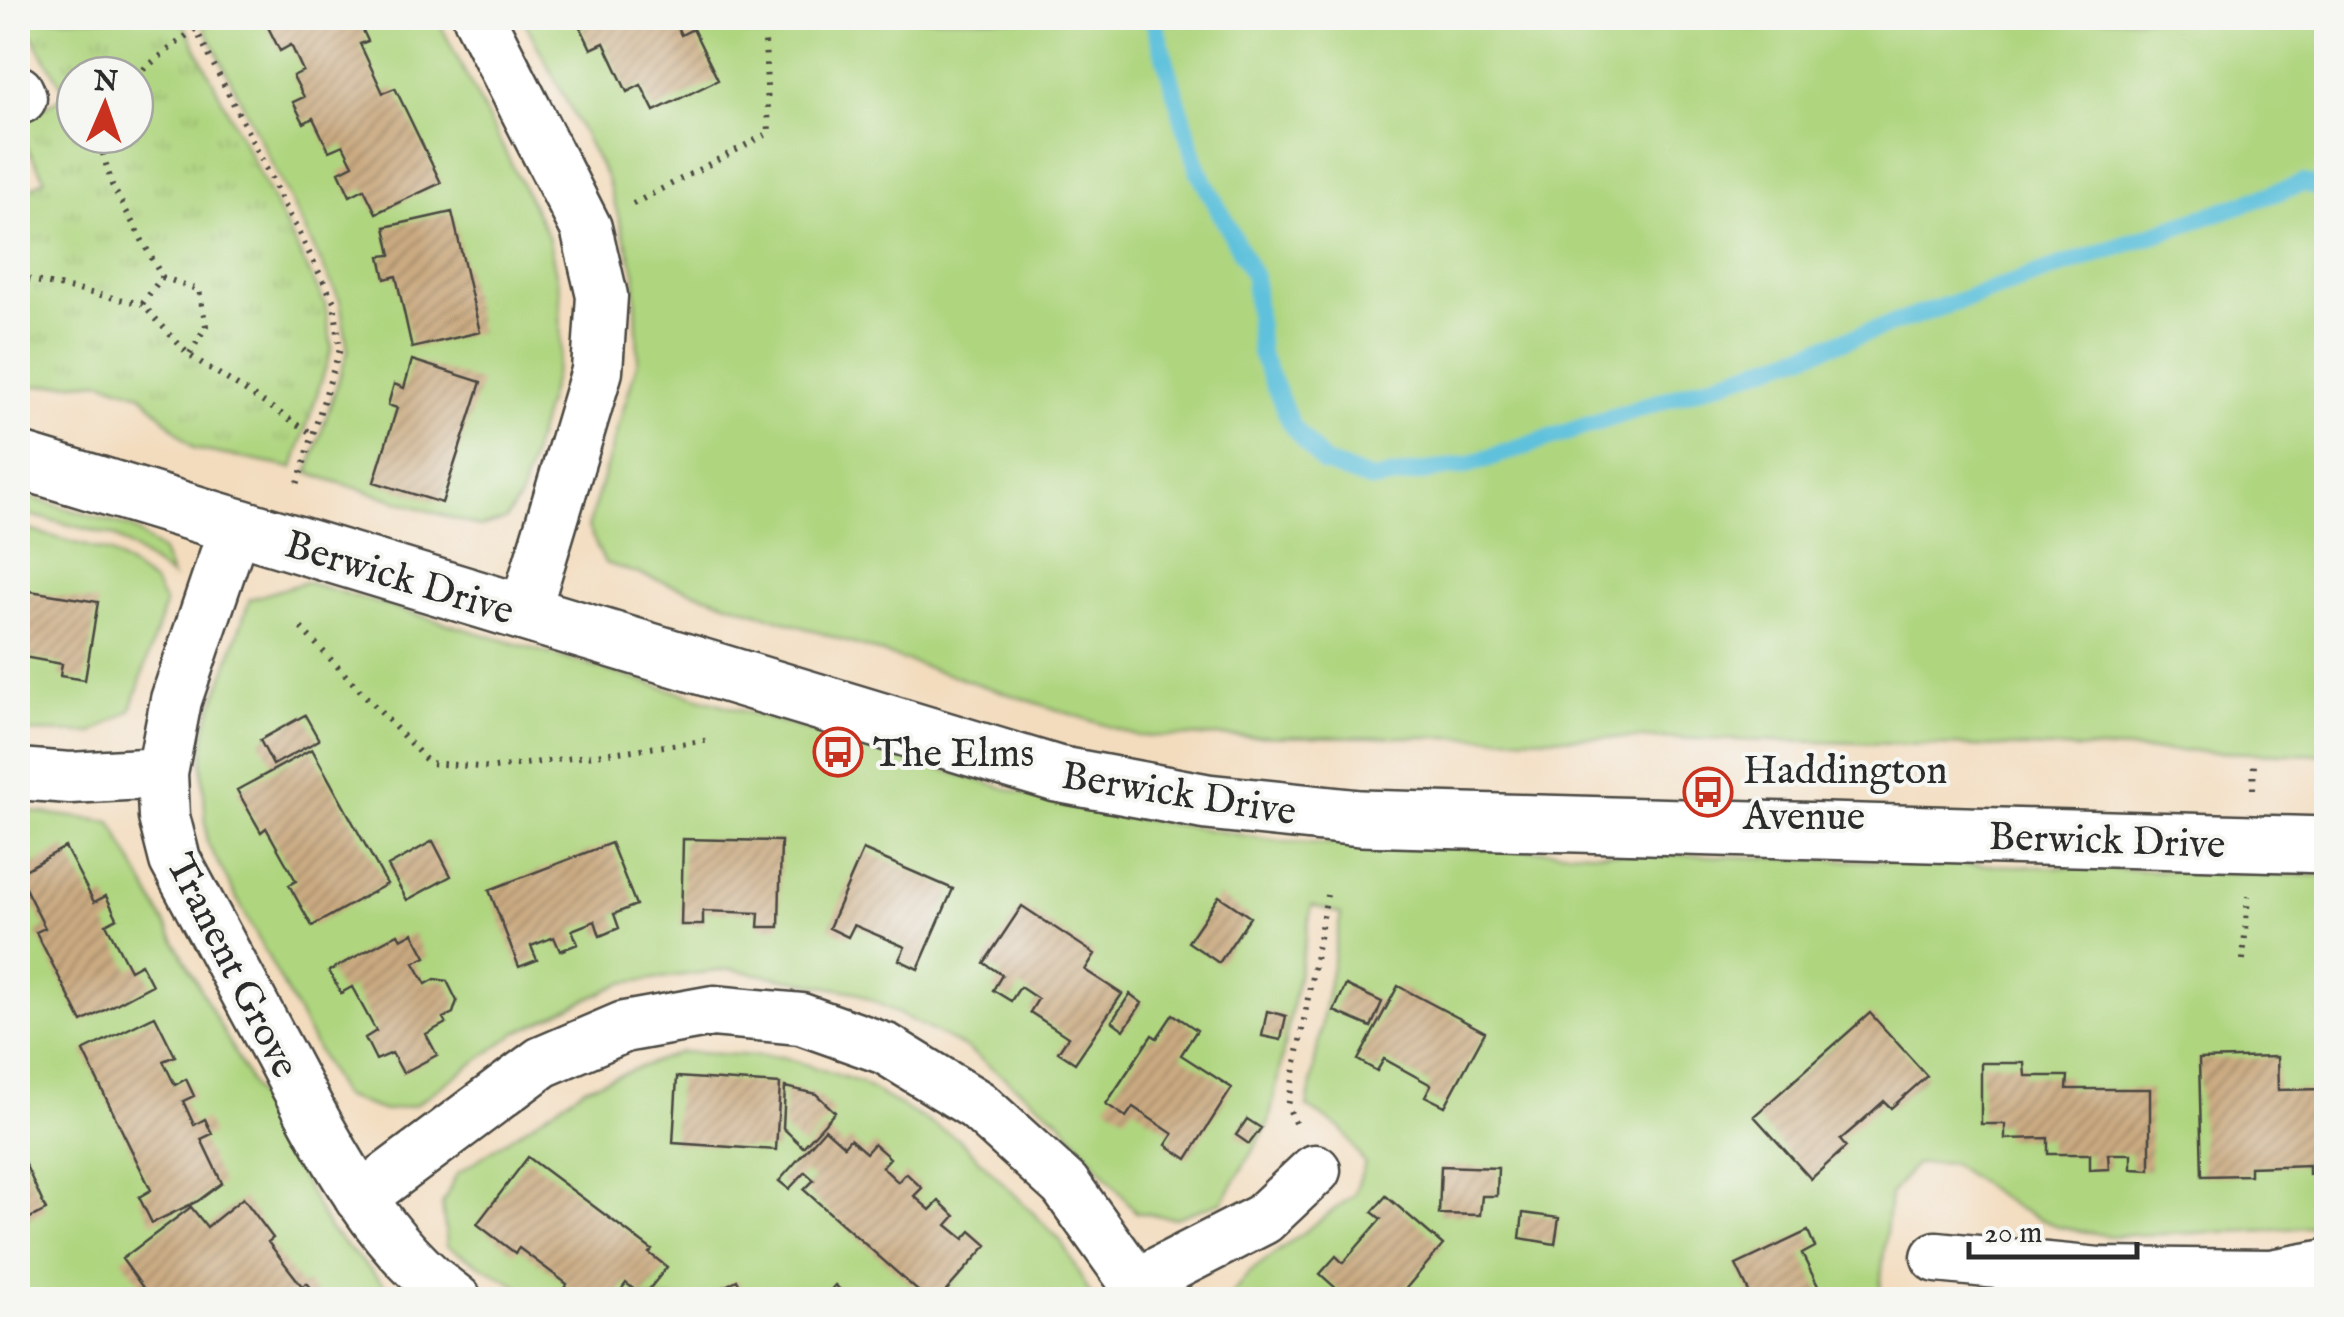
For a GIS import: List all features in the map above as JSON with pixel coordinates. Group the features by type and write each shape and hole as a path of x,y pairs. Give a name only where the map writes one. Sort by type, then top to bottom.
{"street":[{"path":"479,18 586,228 602,296 597,371 524,614"},
{"name":"Berwick Drive","path":"18,460 1057,774 1207,802 1360,818 2326,845"},
{"name":"Tranent Grove","path":"235,526 176,700 162,773 164,817 175,860 360,1198 428,1279 456,1300"},
{"path":"18,774 70,778 162,773"},
{"path":"360,1198 542,1062 624,1027 713,1011 801,1019 886,1049 977,1105 1066,1185 1139,1292 1263,1219 1315,1170"},
{"path":"1937,1256 2098,1273 2270,1275 2326,1266"}],"path":[{"path":"190,18 334,302 340,349 296,486"},
{"path":"586,228 769,133 764,18"},
{"path":"155,60 196,28"},
{"path":"103,155 112,186 162,276 199,290 206,326 189,355"},
{"path":"142,304 162,276"},
{"path":"18,280 142,304 189,355 313,434"},
{"path":"301,628 428,763 494,768 711,740"},
{"path":"1315,1170 1288,1106 1327,895"}],"green space":[{"path":"29,18 181,18 325,304 332,348 293,468 194,449 141,394 101,381 23,387 18,378 18,270 23,267 18,256 18,196 45,179 18,132 18,121 55,101 55,155 155,155 155,55 55,55 55,75 27,28"},
{"path":"200,18 437,18 548,236 560,292 561,352 520,498 505,520 480,527 308,473 348,351 340,301"},
{"path":"523,18 2326,18 2326,755 1660,738 1138,736 605,563 588,528 638,360 635,272 607,179"},
{"path":"18,494 132,528 162,552 172,577 114,536 18,512"},
{"path":"18,527 111,553 154,583 165,604 131,710 93,733 18,732"},
{"path":"306,582 1072,808 1286,842 2326,876 2326,1225 2110,1236 2058,1227 2017,1208 1951,1163 1915,1164 1890,1195 1879,1299 1228,1299 1250,1272 1354,1195 1365,1164 1342,1129 1307,1107 1341,914 1312,905 1269,1123 1222,1202 1175,1218 1136,1212 1061,1121 966,1048 855,992 731,969 622,983 516,1033 415,1105 384,1111 342,1096 207,842 202,763 206,725 250,599"},
{"path":"20,810 111,822 329,1229 399,1299 114,1300 108,1292 78,1299 18,1299"},
{"path":"680,1052 783,1057 859,1082 960,1140 1061,1241 1093,1299 535,1299 447,1246 442,1204 457,1174 584,1088"}],"building":[{"path":"282,18 357,18 368,41 360,44 383,93 395,88 441,183 376,213 364,189 350,196 339,172 353,165 343,145 329,151 313,118 304,123 293,102 304,97 293,76 303,71 291,45 280,51 267,25"},
{"path":"591,18 673,18 681,35 693,29 718,80 654,111 641,85 627,92 604,43 591,49 581,28 593,22"},
{"path":"452,212 480,332 412,348 396,276 385,279 380,256 391,255 385,227"},
{"path":"412,360 481,382 442,503 374,482 397,408 388,405 394,384 404,388"},
{"path":"18,589 98,602 85,680 60,676 62,664 18,656"},
{"path":"305,715 319,740 273,765 260,740"},
{"path":"312,749 387,884 312,926 289,885 296,881 266,828 261,832 237,790"},
{"path":"683,839 781,841 779,927 758,927 759,913 703,911 703,925 681,925"},
{"path":"433,841 451,876 407,900 388,866"},
{"path":"611,843 636,905 614,914 619,928 600,936 595,921 572,930 578,944 560,951 554,937 531,946 537,960 519,967 489,890"},
{"path":"65,847 94,902 106,896 117,918 106,924 130,970 141,964 152,985 82,1022 36,932 45,928 18,874"},
{"path":"863,850 953,889 918,969 899,960 905,947 854,925 848,937 829,928"},
{"path":"1219,896 1250,917 1219,963 1188,942"},
{"path":"1022,906 1095,954 1085,970 1122,994 1075,1063 1058,1052 1068,1037 1030,1012 1038,999 1020,987 1011,1001 993,990 1002,975 984,963"},
{"path":"413,933 426,957 414,963 426,984 435,979 447,981 457,1001 453,1013 443,1018 446,1023 426,1034 437,1055 403,1073 392,1053 376,1060 365,1038 376,1031 352,987 341,993 329,971 398,934 401,939"},
{"path":"1346,985 1382,1002 1371,1027 1334,1011"},
{"path":"1398,986 1485,1032 1445,1106 1425,1096 1431,1085 1384,1059 1377,1071 1358,1060"},
{"path":"1130,994 1142,1003 1124,1030 1112,1021"},
{"path":"1267,1011 1286,1016 1281,1040 1262,1036"},
{"path":"1870,1013 1927,1076 1891,1108 1884,1101 1840,1140 1846,1147 1811,1179 1754,1116"},
{"path":"1173,1014 1197,1030 1181,1055 1232,1088 1187,1159 1166,1145 1173,1134 1133,1107 1126,1117 1106,1104 1152,1035 1157,1038"},
{"path":"155,1016 175,1056 163,1061 175,1085 186,1079 194,1096 183,1101 194,1125 205,1119 212,1134 201,1139 222,1183 198,1201 152,1223 139,1197 151,1190 83,1051"},
{"path":"2277,1057 2278,1090 2326,1089 2326,1174 2309,1174 2309,1165 2250,1167 2250,1175 2202,1176 2199,1059"},
{"path":"1981,1063 2024,1063 2025,1076 2068,1076 2067,1089 2150,1089 2150,1170 2131,1169 2131,1154 2108,1154 2109,1169 2090,1170 2090,1154 2048,1154 2048,1138 2005,1139 2005,1124 1981,1124"},
{"path":"677,1077 780,1084 776,1150 673,1143"},
{"path":"785,1087 816,1094 835,1112 803,1147 783,1128"},
{"path":"1247,1119 1261,1128 1249,1144 1236,1135"},
{"path":"825,1129 844,1146 850,1139 866,1153 874,1144 890,1158 882,1167 898,1182 906,1173 922,1188 914,1196 930,1210 939,1201 955,1216 947,1225 964,1239 971,1231 987,1245 938,1300 928,1300 804,1190 814,1180 805,1172 789,1189 779,1181"},
{"path":"18,1148 46,1210 18,1224"},
{"path":"528,1157 652,1250 649,1253 667,1267 643,1297 626,1283 614,1300 576,1300 563,1290 567,1284 519,1248 515,1253 477,1224"},
{"path":"1441,1166 1498,1168 1497,1196 1482,1196 1480,1215 1439,1214"},
{"path":"1386,1196 1443,1245 1396,1300 1349,1300 1320,1274 1336,1256 1343,1263 1381,1219 1372,1212"},
{"path":"243,1198 273,1238 268,1242 302,1286 307,1283 321,1300 211,1300 208,1295 202,1300 152,1300 122,1259 191,1207 207,1227"},
{"path":"1523,1213 1559,1218 1555,1244 1520,1238"},
{"path":"1808,1231 1815,1247 1802,1254 1821,1292 1809,1300 1753,1300 1736,1265"},
{"path":"737,1280 747,1300 699,1300"},
{"path":"835,1285 851,1300 822,1300"}],"waterway":[{"path":"1153,18 1198,170 1254,277 1260,353 1292,426 1324,463 1372,480 1471,464 2304,183 2326,190"}],"place":[{"name":"The Elms","path":"838,752"},
{"name":"Haddington Avenue","path":"1708,792"}]}
